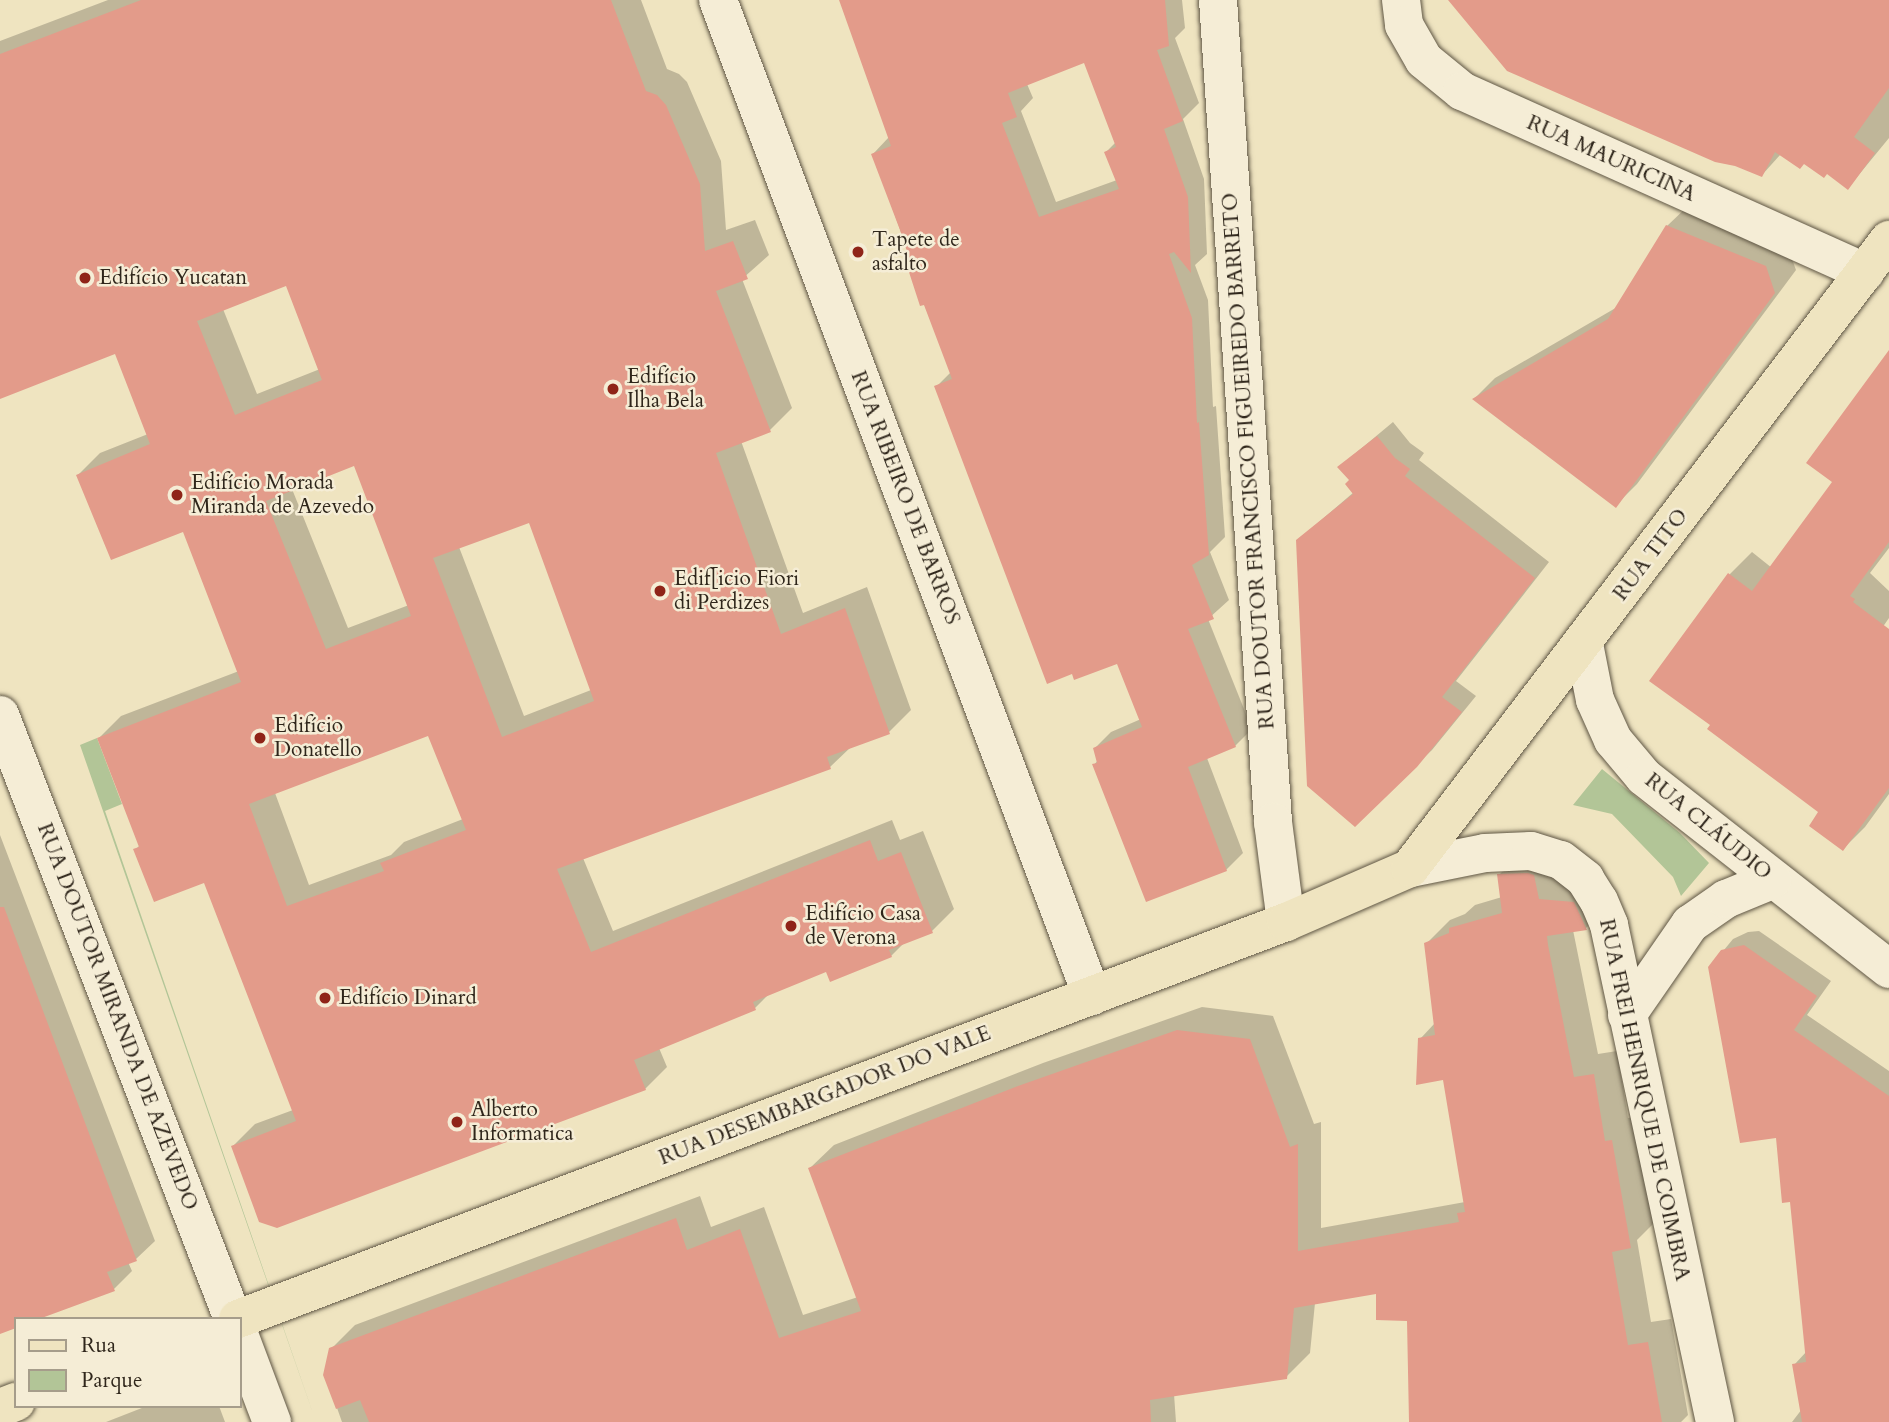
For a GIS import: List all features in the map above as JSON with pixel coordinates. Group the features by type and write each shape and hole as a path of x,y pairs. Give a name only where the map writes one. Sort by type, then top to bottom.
{"main road":[{"name":"RUA TITO","path":"1410,868 1584,644 1889,240"},
{"name":"RUA DESEMBARGADOR DO VALE","path":"240,1317 1286,922 1410,868"}],"street":[{"name":"RUA RIBEIRO DE BARROS","path":"718,0 1092,996"},
{"name":"RUA DOUTOR FRANCISCO FIGUEIREDO BARRETO","path":"1218,0 1272,808 1286,922"},
{"name":"RUA MAURICINA","path":"1401,0 1404,25 1424,60 1462,91 1865,272"},
{"name":"RUA CLÁUDIO","path":"1584,644 1595,700 1613,740 1644,777 1772,880 1889,969"},
{"name":"RUA DOUTOR MIRANDA DE AZEVEDO","path":"0,715 234,1317"},
{"name":"RUA FREI HENRIQUE DE COIMBRA","path":"1410,868 1485,853 1531,851 1561,860 1585,879 1599,901 1609,925 1626,1015 1715,1422"},
{"path":"1626,1015 1690,924 1726,899 1772,880"},
{"path":"242,1342 272,1422"}],"green space":[{"path":"97,738 122,804 105,811 316,1422 80,745"},
{"path":"1602,769 1680,833 1709,863 1681,896 1673,877 1612,814 1573,805"}],"building":[{"path":"141,0 611,0 646,91 657,95 666,105 700,184 705,251 733,241 748,279 716,291 771,432 716,453 781,634 845,608 890,734 827,757 831,769 557,869 591,952 870,840 878,861 901,852 933,933 889,950 892,957 830,982 826,972 753,1002 756,1010 634,1060 646,1090 277,1228 259,1222 231,1146 296,1121 204,883 154,902 133,849 139,847 97,738 241,682 183,532 111,560 76,475 150,444 115,354 0,399 0,54","holes":["286,286 322,380 235,415 197,321","354,466 411,616 326,649 266,501","529,523 594,701 502,737 433,558","428,736 466,830 380,863 384,871 287,906 249,804"]},
{"path":"839,0 1165,0 1169,46 1157,50 1183,121 1164,129 1188,197 1191,273 1174,252 1169,254 1192,318 1197,423 1199,422 1209,555 1192,565 1214,619 1188,629 1236,747 1188,767 1227,871 1146,902 1092,764 1097,763 1093,748 1142,727 1117,664 1074,680 1072,674 1047,684 934,386 952,379 924,305 920,306 907,266 911,264 871,154 891,146","holes":["1084,63 1116,147 1104,152 1119,189 1039,217 1002,123 1017,117 1008,93"]},
{"path":"1448,0 1889,0 1889,88 1854,137 1875,153 1848,190 1827,174 1824,178 1804,164 1800,169 1775,152 1762,177 1735,166 1715,162 1507,71"},
{"path":"1666,225 1766,266 1775,293 1616,508 1472,399 1608,319"},
{"path":"1889,350 1889,542 1850,596 1855,599 1853,602 1889,629 1889,788 1843,851 1809,826 1818,812 1707,729 1710,725 1649,681 1728,573 1752,591 1832,482 1806,463"},
{"path":"1377,436 1395,458 1410,469 1405,476 1535,578 1442,697 1462,712 1417,767 1355,827 1307,786 1296,540 1353,494 1345,484 1349,480 1337,467"},
{"path":"1497,874 1534,875 1539,899 1574,902 1587,930 1547,936 1548,945 1574,1077 1594,1074 1605,1141 1612,1140 1631,1248 1612,1252 1628,1345 1648,1342 1662,1422 1409,1422 1407,1321 1376,1320 1376,1294 1294,1308 1287,1379 1150,1400 1151,1422 369,1422 360,1400 336,1409 323,1375 329,1348 676,1218 687,1250 740,1229 779,1338 861,1311 808,1168 1018,1086 1177,1030 1250,1039 1290,1147 1298,1144 1298,1251 1459,1222 1457,1213 1465,1212 1443,1080 1416,1085 1418,1038 1435,1035 1424,943 1449,933 1449,928 1502,913"},
{"path":"0,907 4,907 137,1261 107,1272 115,1291 44,1317 14,1317 14,1329 0,1334"},
{"path":"1744,945 1817,996 1794,1030 1889,1096 1889,1422 1802,1422 1792,1364 1806,1362 1790,1202 1782,1203 1776,1138 1740,1143 1708,967 1721,950"}],"place":[{"name":"Tapete de asfalto","path":"858,252"},
{"name":"Edifício Yucatan","path":"85,278"},
{"name":"Edifício Ilha Bela","path":"613,389"},
{"name":"Edifício Morada Miranda de Azevedo","path":"177,495"},
{"name":"Edif[icio Fiori di Perdizes","path":"660,591"},
{"name":"Edifício Donatello","path":"260,738"},
{"name":"Edifício Casa de Verona","path":"791,926"},
{"name":"Edifício Dinard","path":"325,998"},
{"name":"Alberto Informatica","path":"457,1122"}]}
